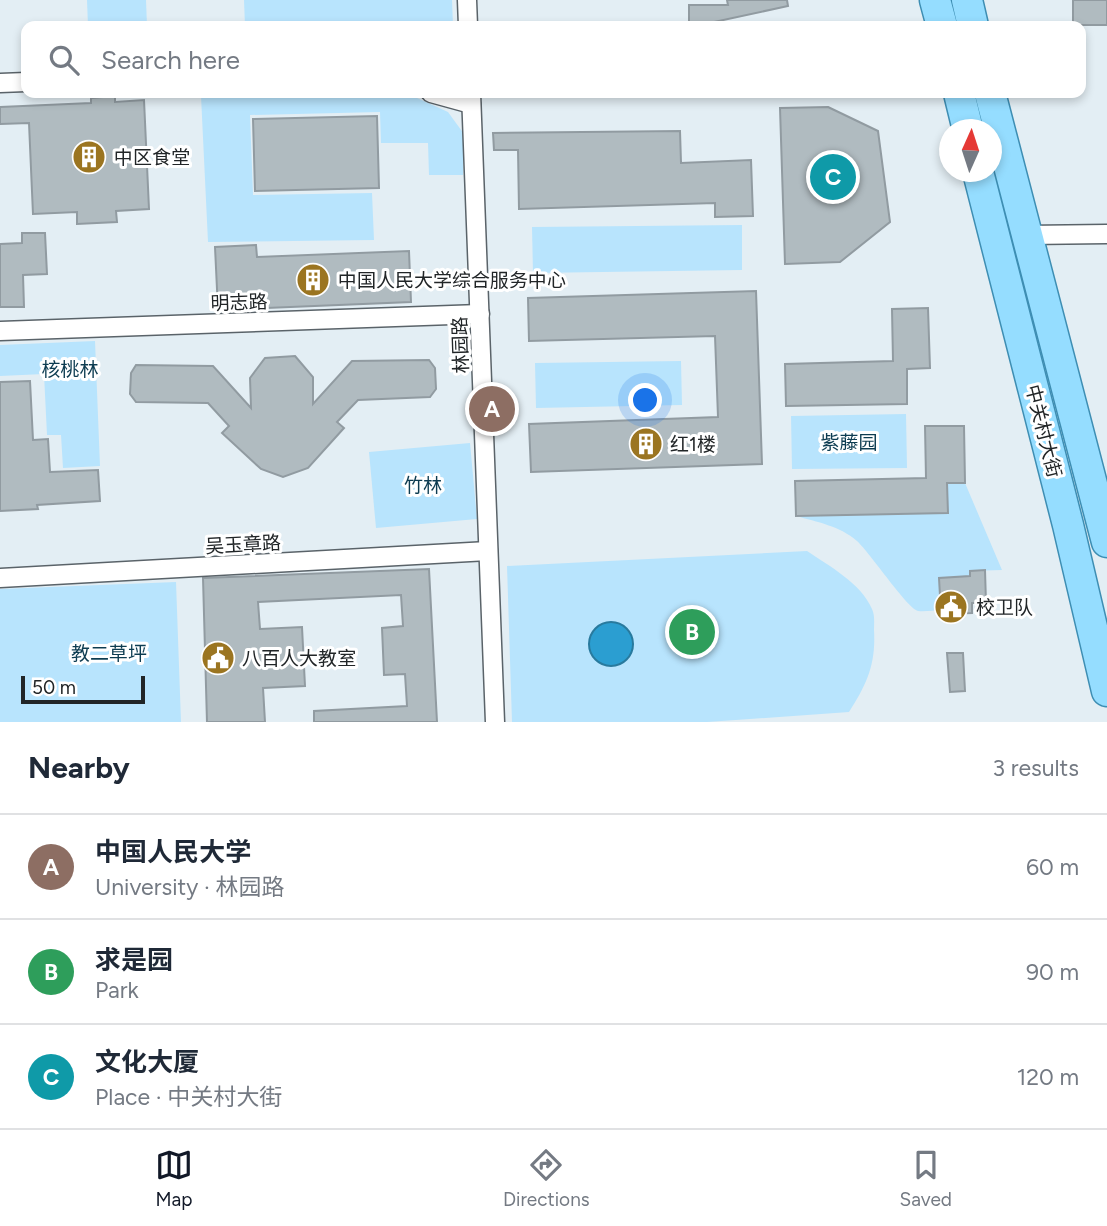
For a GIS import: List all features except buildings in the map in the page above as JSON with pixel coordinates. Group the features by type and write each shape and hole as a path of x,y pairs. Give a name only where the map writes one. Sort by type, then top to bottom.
{"main road":[{"path":"935,0 941,21"},
{"path":"967,0 972,21"},
{"path":"959,98 965,119"},
{"name":"中关村大街","path":"991,98 1107,541"},
{"name":"中关村大街","path":"981,182 1066,514 1107,691"}],"street":[{"path":"467,0 468,21"},
{"path":"0,83 21,82"},
{"name":"林园路","path":"471,99 495,722"},
{"path":"1027,234 1107,234"},
{"name":"明志路","path":"0,331 480,314"},
{"name":"吴玉章路","path":"0,578 488,551"}],"green space":[{"path":"87,0 146,0 147,21 88,21"},
{"path":"244,0 452,0 453,21 245,21"},
{"path":"201,98 417,98 448,112 464,134 463,175 429,175 428,143 381,143 380,112 250,115 253,195 372,193 374,240 208,242"},
{"path":"742,225 742,270 533,273 532,227"},
{"name":"核桃林","path":"95,341 100,466 63,468 61,435 47,435 44,374 0,376 0,345"},
{"path":"681,361 682,405 536,408 535,363"},
{"name":"紫藤园","path":"906,414 907,468 792,469 791,416"},
{"name":"竹林","path":"470,443 477,519 376,528 369,452"},
{"path":"947,483 965,483 1002,570 970,571 970,576 940,578 941,610 918,611 913,608 857,541 836,528 796,516 947,513"},
{"path":"807,551 852,583 873,611 872,664 861,692 849,712 707,722 512,722 507,566"},
{"name":"教二草坪","path":"176,582 181,722 0,722 0,589"}],"water":[{"path":"611,622 626,629 633,644 626,659 611,666 596,659 589,644 596,629"}],"place":[{"name":"中区食堂","path":"89,157"},
{"name":"文化大厦","path":"833,177"},
{"name":"中国人民大学综合服务中心","path":"313,280"},
{"name":"中国人民大学","path":"492,409"},
{"name":"红1楼","path":"646,444"},
{"name":"校卫队","path":"951,607"},
{"name":"求是园","path":"692,632"},
{"name":"八百人大教室","path":"218,658"}]}
